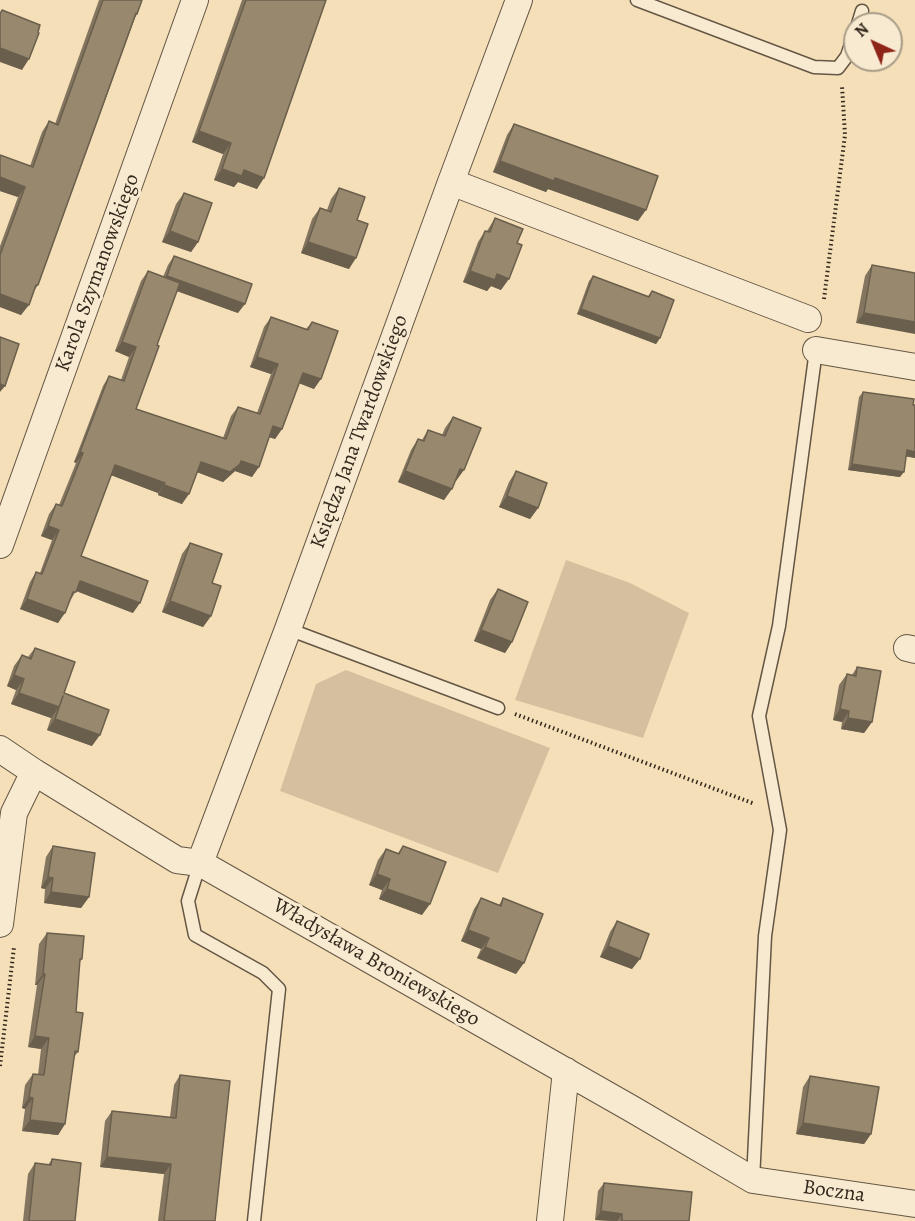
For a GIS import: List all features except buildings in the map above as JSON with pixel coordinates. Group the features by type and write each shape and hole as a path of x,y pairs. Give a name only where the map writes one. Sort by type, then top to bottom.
{"street":[{"name":"Karola Szymanowskiego","path":"0,545 195,0"},
{"name":"Księdza Jana Twardowskiego","path":"200,863 519,0"},
{"path":"451,182 816,311"},
{"path":"816,350 915,367"},
{"name":"Władysława Broniewskiego","path":"0,749 177,860 200,863 753,1180"},
{"path":"0,924 14,813 34,772"},
{"path":"550,1221 566,1071"},
{"name":"Boczna","path":"753,1180 915,1204"}],"lane":[{"path":"637,0 814,68 838,68 843,60"},
{"path":"753,1180 765,936 780,830 759,716 779,626 816,350"},
{"path":"288,629 498,708"},
{"path":"200,863 188,901 195,934 263,973 279,989 254,1221"}],"path":[{"path":"816,311 845,135 843,90 838,68"},
{"path":"498,708 777,812"}],"shaded area":[{"path":"566,560 630,583 689,613 643,738 515,700"},
{"path":"346,670 550,748 498,873 280,791 316,684"}]}
